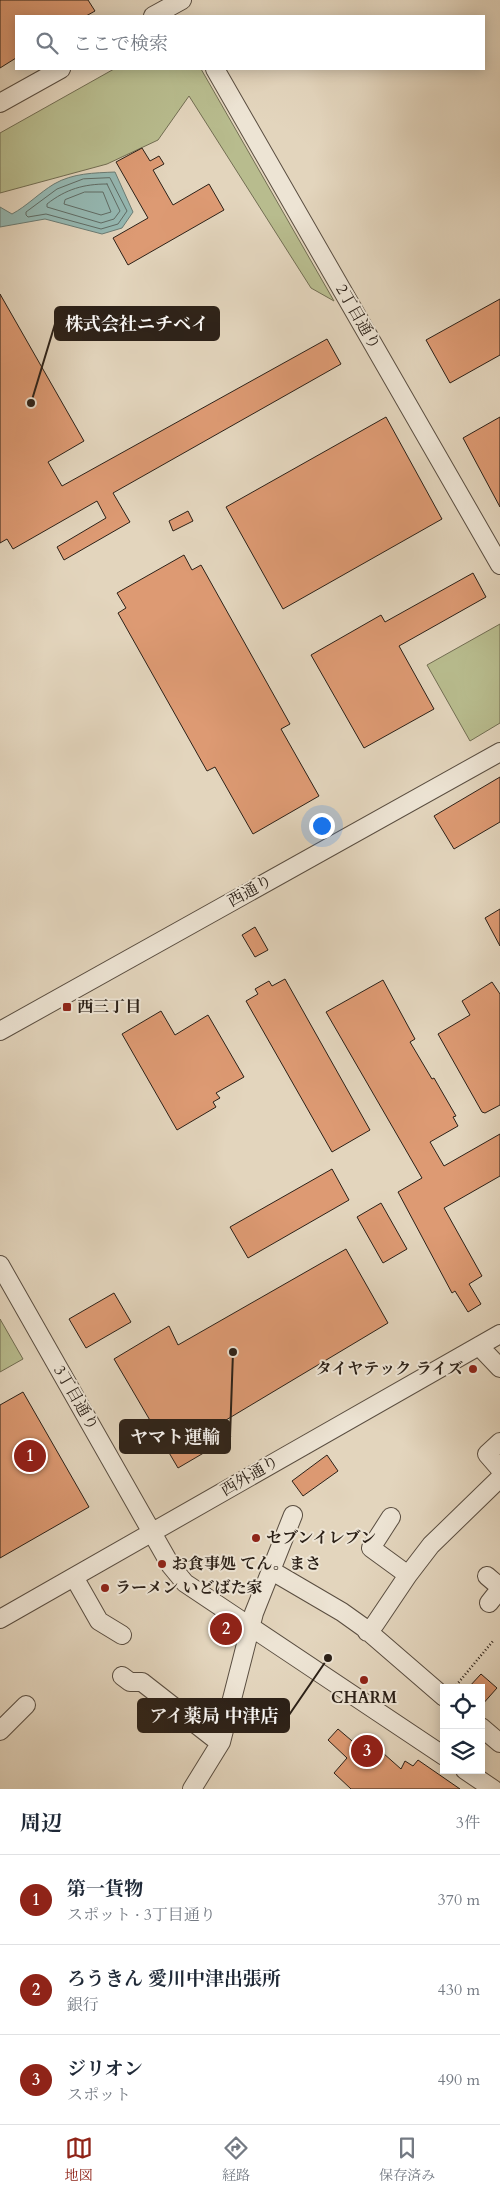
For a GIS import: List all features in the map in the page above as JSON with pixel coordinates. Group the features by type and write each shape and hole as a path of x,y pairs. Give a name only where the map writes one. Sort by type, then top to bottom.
{"street":[{"path":"155,15 180,5"},
{"path":"0,104 59,70"},
{"name":"2丁目通り","path":"216,70 500,565"},
{"name":"西通り","path":"0,1031 500,752"},
{"name":"3丁目通り","path":"0,1264 171,1566 185,1583 440,1753"},
{"name":"西外通り","path":"0,1619 500,1334"},
{"path":"479,1346 500,1368"},
{"path":"500,1442 487,1454 500,1468"},
{"path":"367,1632 375,1624 408,1574 431,1545 459,1524 496,1486"},
{"path":"192,1789 220,1743 252,1628 254,1613 272,1572 293,1515"},
{"path":"384,1520 371,1548 408,1574"},
{"path":"272,1572 342,1612 397,1655 440,1693"},
{"path":"74,1577 99,1621 122,1634"},
{"path":"489,1603 496,1584"},
{"path":"122,1676 130,1682 144,1679 165,1700 181,1708 220,1743"},
{"path":"150,1719 165,1700"},
{"path":"0,1731 19,1723 26,1705"},
{"path":"485,1722 500,1743"},
{"path":"470,1774 493,1789"}],"path":[{"path":"457,1684 493,1641"}],"green space":[{"path":"112,70 202,70 334,301 311,288 189,96 158,140 107,164 0,193 0,133"},
{"path":"500,624 500,723 470,741 427,665"},
{"path":"0,1319 23,1359 0,1372"}],"water":[{"path":"115,172 133,212 122,228 102,234 45,219 0,227 0,207 12,214 61,180 84,174"}],"building":[{"path":"0,0 88,0 95,11 88,15 15,15 15,59 0,68"},
{"path":"142,148 150,161 159,156 164,164 153,170 173,205 209,184 224,210 128,265 113,238 148,218 116,162"},
{"path":"0,294 84,441 48,462 62,486 327,339 341,364 113,493 130,522 64,560 57,547 106,518 97,501 13,549 7,539 0,543"},
{"path":"500,299 500,355 450,383 426,340"},
{"path":"386,417 442,519 283,609 226,507"},
{"path":"500,417 500,507 463,438"},
{"path":"188,511 193,521 173,531 169,521"},
{"path":"184,555 192,570 201,565 290,724 281,729 319,796 253,834 215,767 207,771 118,613 126,608 117,593"},
{"path":"473,573 486,597 399,646 434,709 364,748 311,655 381,615 385,622"},
{"path":"500,777 500,822 454,849 434,816"},
{"path":"500,909 500,946 485,918"},
{"path":"255,927 268,950 255,957 242,935"},
{"path":"285,979 370,1130 332,1152 246,1001 258,994 255,989 269,981 272,986"},
{"path":"383,980 415,1039 410,1042 456,1116 453,1117 458,1126 430,1142 444,1166 500,1134 500,1176 444,1208 482,1276 469,1284 481,1304 468,1312 455,1291 452,1293 398,1192 422,1178 326,1012"},
{"path":"492,982 500,994 500,1105 485,1113 482,1112 438,1034 470,1015 462,1001"},
{"path":"161,1011 175,1035 208,1015 244,1077 216,1093 220,1098 213,1102 216,1107 177,1130 122,1034"},
{"path":"332,1169 349,1200 248,1258 230,1227"},
{"path":"381,1203 407,1249 383,1263 357,1217"},
{"path":"346,1249 388,1323 221,1423 231,1437 178,1468 114,1359 169,1326 178,1345"},
{"path":"114,1293 131,1322 86,1348 69,1319"},
{"path":"23,1392 89,1507 0,1558 0,1405"},
{"path":"327,1455 338,1471 303,1496 292,1481"},
{"path":"481,1674 497,1688 485,1702 485,1684 472,1684"},
{"path":"338,1729 358,1746 365,1737 401,1769 405,1761 413,1766 418,1760 460,1789 351,1789 334,1773 347,1758 328,1740"}],"place":[{"name":"株式会社ニチベイ","path":"31,403"},
{"name":"西三丁目","path":"67,1007"},
{"name":"ヤマト運輸","path":"233,1352"},
{"name":"タイヤテック ライズ","path":"473,1369"},
{"name":"第一貨物","path":"30,1456"},
{"name":"セブンイレブン","path":"256,1538"},
{"name":"お食事処 てん。まさ","path":"162,1564"},
{"name":"ラーメン いどばた家","path":"105,1588"},
{"name":"ろうきん 愛川中津出張所","path":"226,1629"},
{"name":"アイ薬局 中津店","path":"328,1658"},
{"name":"CHARM","path":"364,1680"},
{"name":"ジリオン","path":"367,1751"}]}
